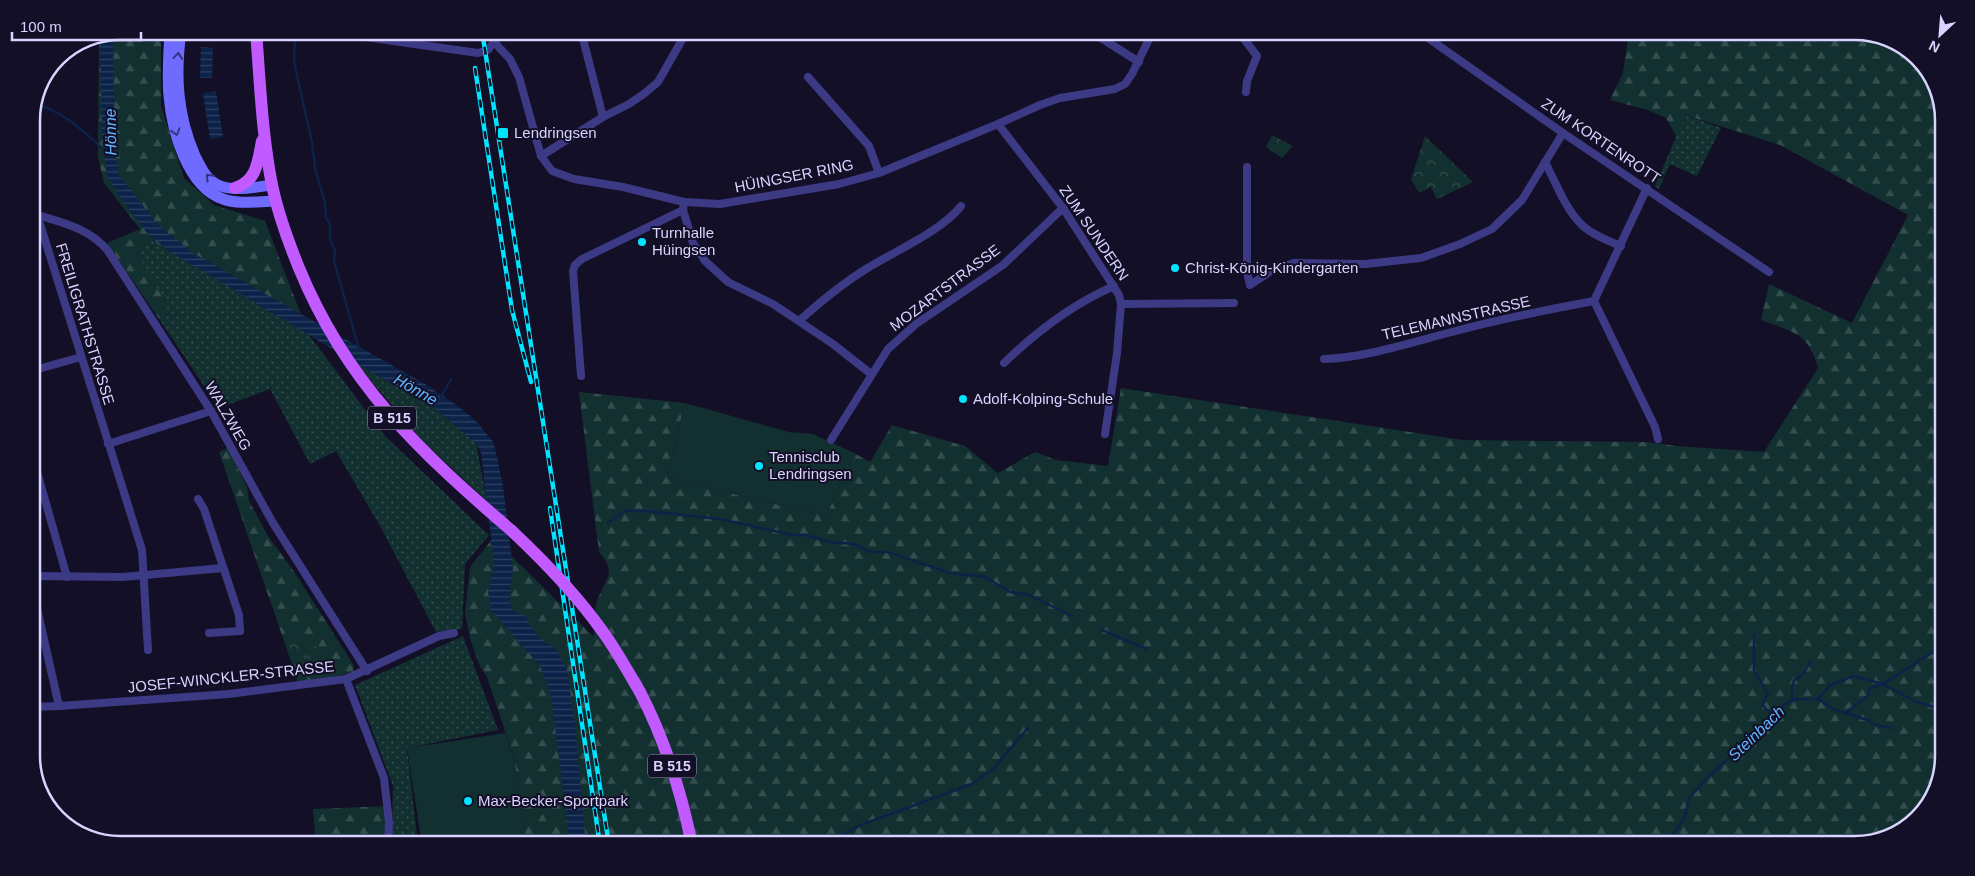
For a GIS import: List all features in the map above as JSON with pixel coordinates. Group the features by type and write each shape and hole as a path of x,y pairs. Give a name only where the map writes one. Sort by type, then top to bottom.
{"main road":[{"path":"170,40 168,82 173,121 185,158 198,182 212,194 223,199 242,202 276,201"},
{"path":"180,40 178,95 182,116 199,163 210,180 225,187 272,185"},
{"name":"B 515","path":"257,40 264,131 272,185 283,227 293,254 328,331 370,392 388,414 427,455 540,558 577,599 603,632 640,692 654,720 667,752 684,808 690,836"},
{"name":"B 515","path":"235,188 248,182 256,169 264,131"}],"street":[{"path":"386,40 478,53 485,52 497,40"},
{"path":"583,40 603,118"},
{"path":"541,156 629,104 658,82 682,40"},
{"path":"1104,40 1138,62"},
{"name":"HÜINGSER RING","path":"495,43 510,59 519,77 541,156 552,171 574,179 623,187 683,206 720,204 839,184 879,173 1060,98 1115,89 1125,84 1149,40"},
{"path":"1245,40 1257,56 1246,92"},
{"name":"ZUM KORTENROTT","path":"1431,40 1769,272"},
{"path":"808,77 869,146 879,173"},
{"name":"ZUM SUNDERN","path":"998,124 1063,208 1114,286 1121,304 1117,353 1105,434"},
{"path":"1247,166 1247,272 1250,285 1271,271 1294,263 1365,264 1405,261 1436,253 1492,229 1522,200 1564,132"},
{"path":"1546,162 1574,216 1584,227 1621,246"},
{"path":"1646,188 1621,246 1594,301 1655,427 1658,440"},
{"path":"580,376 573,271 575,265 582,259 683,206 693,242 711,266 728,282 752,292 799,321 833,344 871,374"},
{"path":"799,321 833,292 864,270 949,220 961,206"},
{"name":"MOZARTSTRASSE","path":"831,440 871,374 888,350 916,324 1003,265 1063,208"},
{"name":"WALZWEG","path":"40,216 82,230 100,241 211,411 273,523 367,671"},
{"name":"FREILIGRATHSTRASSE","path":"40,224 142,550 142,576 148,650"},
{"path":"1004,363 1027,341 1064,314 1099,292 1114,286"},
{"name":"TELEMANNSTRASSE","path":"1324,359 1335,359 1594,301"},
{"path":"1121,304 1234,303"},
{"path":"40,369 81,357"},
{"path":"108,444 211,411"},
{"path":"40,480 67,576"},
{"path":"198,499 239,615 240,631 209,633"},
{"path":"40,576 142,576 223,568"},
{"path":"40,619 59,706"},
{"name":"JOSEF-WINCKLER-STRASSE","path":"40,707 230,694 346,679 367,671 439,636 454,632"},
{"path":"346,679 384,778 389,822 388,836"}],"green space":[{"path":"120,40 161,40 161,106 184,178 214,205 265,221 309,335 148,238 138,256 171,312 159,319 107,243 140,229 104,183 98,158 99,43"},
{"path":"1628,40 1855,40 1871,42 1886,46 1904,56 1919,71 1929,89 1935,114 1935,756 1929,787 1919,805 1900,823 1876,833 1855,836 525,836 514,758 487,677 479,664 471,642 465,614 470,567 493,538 594,637 596,605 609,571 605,560 599,552 579,392 685,403 667,478 826,516 854,453 870,462 892,425 965,446 998,473 1035,452 1056,460 1108,466 1121,388 1463,440 1647,442 1764,452 1818,368 1810,347 1804,340 1790,331 1761,320 1769,284 1852,323 1908,215 1780,145 1688,116 1675,134 1666,118 1648,110 1610,100 1623,73"},
{"path":"1687,116 1721,128 1697,176 1669,165 1659,189 1655,186 1676,137 1675,134"},
{"path":"1272,135 1293,146 1282,158 1266,147"},
{"path":"1425,136 1473,182 1437,199 1431,187 1419,193 1411,179"},
{"path":"148,238 309,335 385,436 489,535 465,564 462,629 436,632 380,526 336,451 310,464 270,389 219,408 159,319 170,313 138,256"},
{"path":"357,364 432,406 476,443 487,501 421,440"},
{"name":"Tennisclub Lendringsen","path":"685,403 789,432 813,434 854,453 826,516 667,478"},
{"path":"228,448 247,487 249,501 268,536 295,573 346,653 354,666 353,672 334,677 298,682 219,452"},
{"path":"463,636 498,730 407,748 417,836 392,836 393,786 355,685"},
{"path":"301,637 311,640 317,648 318,655 313,663 300,655 292,655 289,643 294,638"},
{"name":"Max-Becker-Sportpark","path":"505,733 514,758 525,836 421,836 407,748"},
{"path":"388,806 388,836 315,836 313,809"}],"water":[{"name":"Hönne","path":"113,41 115,152 119,175 159,226 193,253 425,384 476,421 494,443 503,486 513,569 509,597 512,610 525,616 538,637 556,649 567,669 575,726 585,836 569,836 551,695 540,666 491,610 488,592 494,563 481,453 476,443 432,406 357,364 170,252 147,233 119,196 107,175 102,139 100,43"},
{"path":"201,47 213,48 212,78 200,78"},
{"path":"216,91 223,137 210,139 203,93"}],"waterway":[{"path":"295,40 294,59 296,71 312,142 315,168 325,203 326,218 330,224 330,239 335,251 334,261 359,349"},
{"name":"Hönne","path":"42,106 64,117 81,129 104,150"},
{"name":"Hönne","path":"441,397 451,379"},
{"path":"608,522 625,511 646,511 720,519 792,535 805,535 830,542 854,544 870,552 888,552 950,573 985,577 1010,592 1029,595 1072,616"},
{"path":"1102,630 1147,649"},
{"path":"1754,635 1754,671 1768,694 1762,704 1771,715"},
{"path":"1845,713 1869,695 1870,688 1883,684 1935,651"},
{"path":"1792,701 1794,680 1802,675 1811,661"},
{"path":"1818,699 1830,685 1853,676 1883,684 1914,701 1935,707"},
{"name":"Steinbach","path":"1672,836 1684,819 1690,797 1706,779 1742,746 1756,729 1785,704 1796,699 1818,699 1833,709 1867,720 1875,725 1891,728"},
{"path":"841,836 858,826 972,784 994,768 1028,728"}],"railway":[{"path":"483,40 608,836"},
{"path":"475,68 512,310 531,382"},
{"path":"550,508 599,836"}],"place":[{"name":"Lendringsen","path":"503,133"},
{"name":"Turnhalle Hüingsen","path":"642,242"},
{"name":"Christ-König-Kindergarten","path":"1175,268"},
{"name":"Adolf-Kolping-Schule","path":"963,399"},
{"name":"Tennisclub Lendringsen","path":"759,466"},
{"name":"Max-Becker-Sportpark","path":"468,801"}]}
